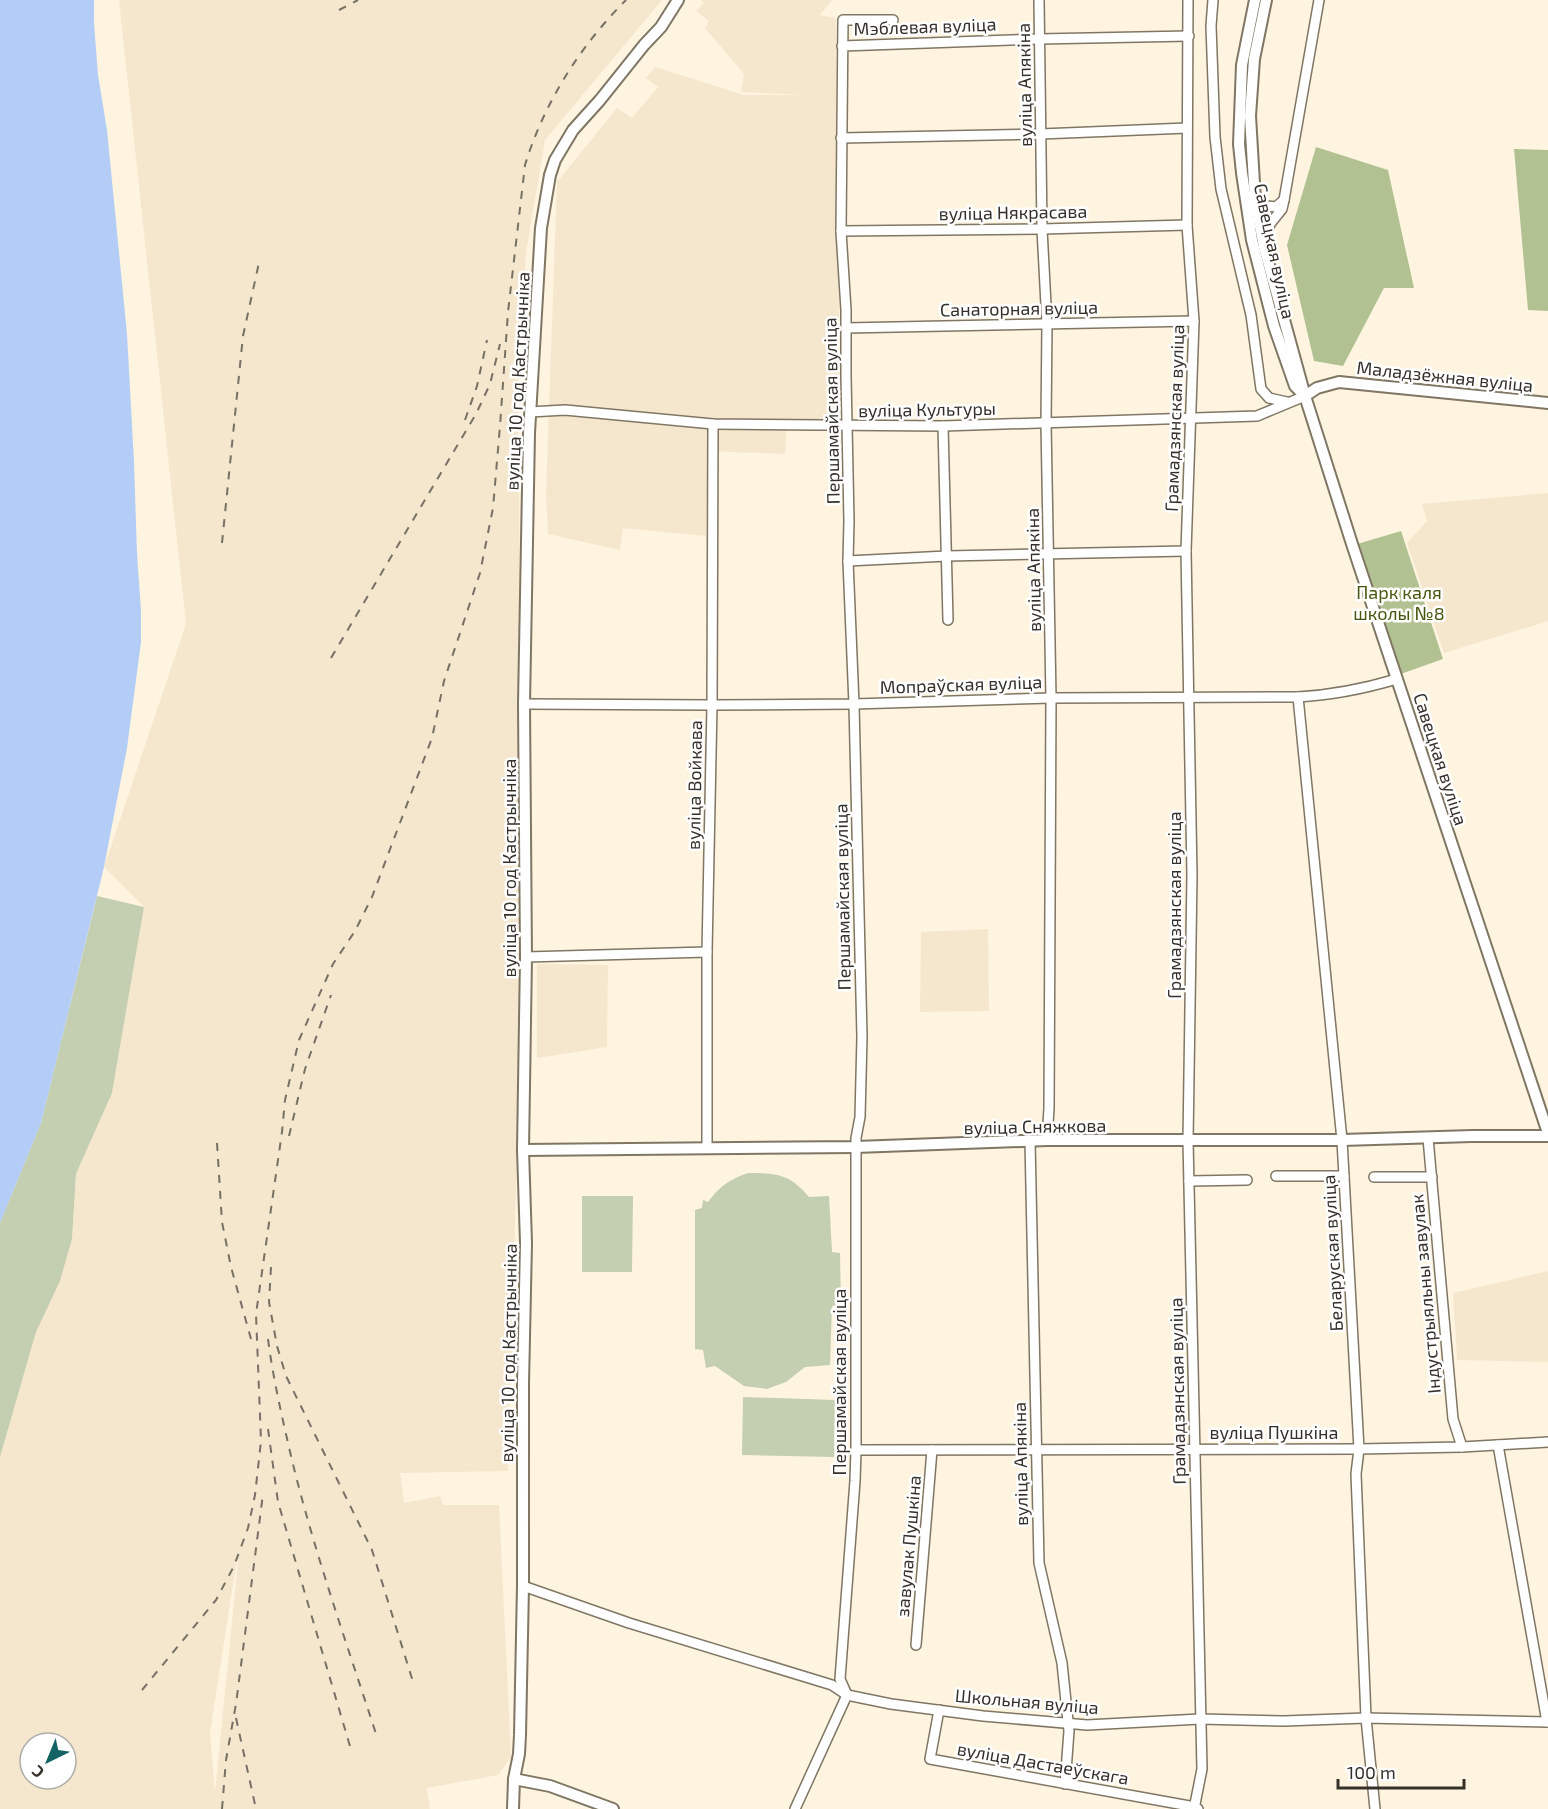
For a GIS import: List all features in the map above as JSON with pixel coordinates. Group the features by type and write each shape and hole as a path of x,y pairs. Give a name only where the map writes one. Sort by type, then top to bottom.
{"street":[{"name":"вуліца 10 год Кастрычніка","path":"513,1809 514,1779 520,1736 523,1586 526,1243 523,1150 526,957 524,704 530,412 541,228 550,175 555,160 573,130 661,27 678,0"},
{"name":"вуліца Апякіна","path":"1039,0 1050,554 1049,1108 1047,1140"},
{"name":"Грамадзянская вуліца","path":"1188,0 1187,225 1194,321 1186,551 1192,875 1188,1141 1202,1769 1196,1808"},
{"path":"1212,0 1215,137 1221,189 1251,315 1261,389 1269,398 1287,402"},
{"name":"Савецкая вуліца","path":"1255,0 1242,65 1239,144 1242,173 1252,240 1274,326 1295,386 1305,396"},
{"name":"Савецкая вуліца","path":"1266,0 1254,59 1250,116 1255,200 1263,247 1305,396 1352,544 1548,1134"},
{"name":"Савецкая вуліца","path":"1263,247 1270,224 1282,209 1319,0"},
{"name":"Першамайская вуліца","path":"847,1695 840,1679 856,1450 856,1138 860,1117 862,1037 848,561 846,328 841,231 842,46 843,20 893,20"},
{"name":"Мэблевая вуліца","path":"842,46 1189,36"},
{"path":"841,138 1187,128"},
{"path":"1255,200 1267,206 1276,207 1284,200"},
{"name":"вуліца Някрасава","path":"841,231 1187,225"},
{"name":"Санаторная вуліца","path":"846,328 1194,321"},
{"name":"Маладзёжная вуліца","path":"1305,396 1317,388 1339,382 1548,404"},
{"name":"вуліца Культуры","path":"530,412 565,410 713,424 943,426 1257,416 1305,396"},
{"name":"вуліца Войкава","path":"706,1148 713,424"},
{"path":"943,426 948,620"},
{"path":"848,561 947,556 1186,551"},
{"name":"Мопраўская вуліца","path":"524,704 854,704 1051,698 1298,697 1329,695 1397,679"},
{"name":"Беларуская вуліца","path":"1298,697 1342,1140 1359,1449 1356,1474 1366,1718 1375,1809"},
{"path":"526,957 707,952"},
{"name":"вуліца Сняжкова","path":"523,1150 856,1147 1047,1140 1342,1140 1548,1134"},
{"name":"Індустрыяльны завулак","path":"1428,1138 1453,1419 1462,1447"},
{"name":"вуліца Апякіна","path":"1030,1141 1039,1563 1062,1663 1069,1724 1065,1784"},
{"path":"1276,1176 1344,1176"},
{"path":"1374,1176 1431,1177"},
{"path":"1189,1181 1247,1180"},
{"name":"вуліца Пушкіна","path":"856,1450 1359,1449 1462,1447 1548,1442"},
{"path":"1498,1445 1547,1722"},
{"name":"завулак Пушкіна","path":"916,1645 932,1450"},
{"name":"Школьная вуліца","path":"523,1586 640,1626 832,1684 847,1695 939,1710 1087,1725 1200,1719 1284,1721 1366,1718 1547,1722"},
{"path":"795,1809 847,1695"},
{"name":"вуліца Дастаеўскага","path":"939,1710 930,1759 1196,1808"},
{"path":"514,1779 550,1786 613,1809"}],"shaded area":[{"path":"119,0 662,0 545,140 526,253 518,379 523,976 508,1471 400,1473 404,1503 440,1496 443,1505 499,1505 511,1757 498,1775 427,1788 430,1809 0,1809 0,1457 36,1332 60,1281 72,1239 76,1174 112,1093 144,907 104,867 186,624","holes":["239,1552 215,1792 210,1733"]},
{"path":"701,0 832,0 820,15 836,18 840,421 787,423 785,454 708,451 706,536 623,528 620,550 548,534 546,495 557,182 617,108 632,118 658,87 646,78 655,67 744,95 806,95 741,92 744,74 705,28 709,21 696,11 704,3"},
{"path":"1548,493 1548,621 1444,653 1407,543 1427,521 1422,504"},
{"path":"988,929 989,1011 920,1012 921,932"},
{"path":"537,964 608,965 607,1047 537,1058"},
{"path":"1548,1271 1548,1362 1457,1360 1453,1293"}],"green space":[{"path":"1316,147 1388,170 1414,288 1384,288 1343,366 1314,361 1287,245"},
{"path":"1514,149 1548,150 1548,311 1528,310"},
{"name":"Парк каля школы №8","path":"1401,531 1443,659 1398,675 1354,545"},
{"path":"97,896 144,907 112,1093 76,1174 72,1239 60,1281 36,1332 0,1457 0,1223 41,1123"},
{"path":"748,1173 782,1176 796,1184 809,1197 829,1196 832,1252 840,1253 841,1305 832,1306 830,1365 805,1367 786,1382 767,1389 744,1386 715,1366 706,1368 703,1350 695,1349 695,1210 702,1208 703,1200 708,1202 726,1184"},
{"path":"582,1196 633,1196 632,1272 582,1272"},
{"path":"743,1397 835,1400 834,1457 742,1455"}],"water":[{"path":"0,0 94,0 98,75 107,130 127,334 141,642 127,748 104,867 41,1123 0,1223"}],"railway":[{"path":"339,10 358,0"},
{"path":"142,1690 216,1600 234,1566 248,1528 255,1495 261,1441 256,1314 285,1100 299,1040 333,964 355,931 372,897 432,738 444,681 480,573 493,508 508,312 525,165 542,120 565,76 593,36 626,0"},
{"path":"222,543 243,336 260,258"},
{"path":"465,420 477,386 487,340"},
{"path":"331,658 476,414 490,384 500,344"},
{"path":"289,1136 305,1069 331,995"},
{"path":"217,1143 222,1222 231,1267 251,1339"},
{"path":"271,1267 269,1302 277,1346 286,1376 372,1550 414,1685"},
{"path":"268,1339 278,1398 300,1492 331,1598 377,1737"},
{"path":"268,1429 278,1502 352,1753"},
{"path":"222,1809 226,1760 236,1704 263,1494"},
{"path":"236,1718 256,1809"}]}
